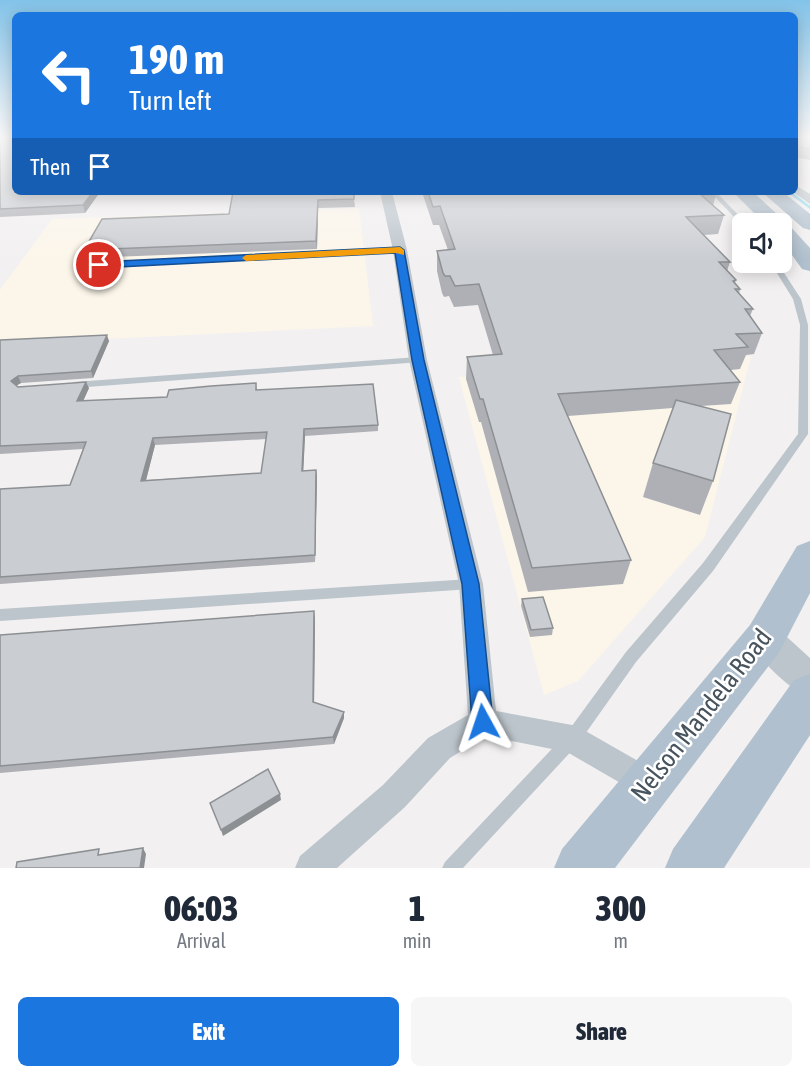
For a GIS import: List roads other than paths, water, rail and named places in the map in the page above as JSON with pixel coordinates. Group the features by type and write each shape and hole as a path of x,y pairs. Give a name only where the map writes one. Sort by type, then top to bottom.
{"main road":[{"path":"745,195 765,213"},
{"path":"775,195 810,224"},
{"path":"792,240 810,264"},
{"name":"Nelson Mandela Road","path":"581,868 765,638 810,555"},
{"path":"692,868 810,695"}],"street":[{"path":"798,190 810,200"},
{"path":"387,195 400,250 418,360 471,584 483,722"},
{"path":"765,638 810,681"},
{"path":"312,868 393,796 439,748 483,722 572,739 648,785"}],"lane":[{"path":"716,195 733,213"},
{"path":"99,265 400,250"},
{"path":"451,868 572,739 631,657 708,567 807,435 804,325 797,299 780,273"},
{"path":"797,299 808,304"},
{"path":"67,385 418,360"},
{"path":"0,615 471,584"}],"waterway":[{"path":"793,195 810,208"}]}
